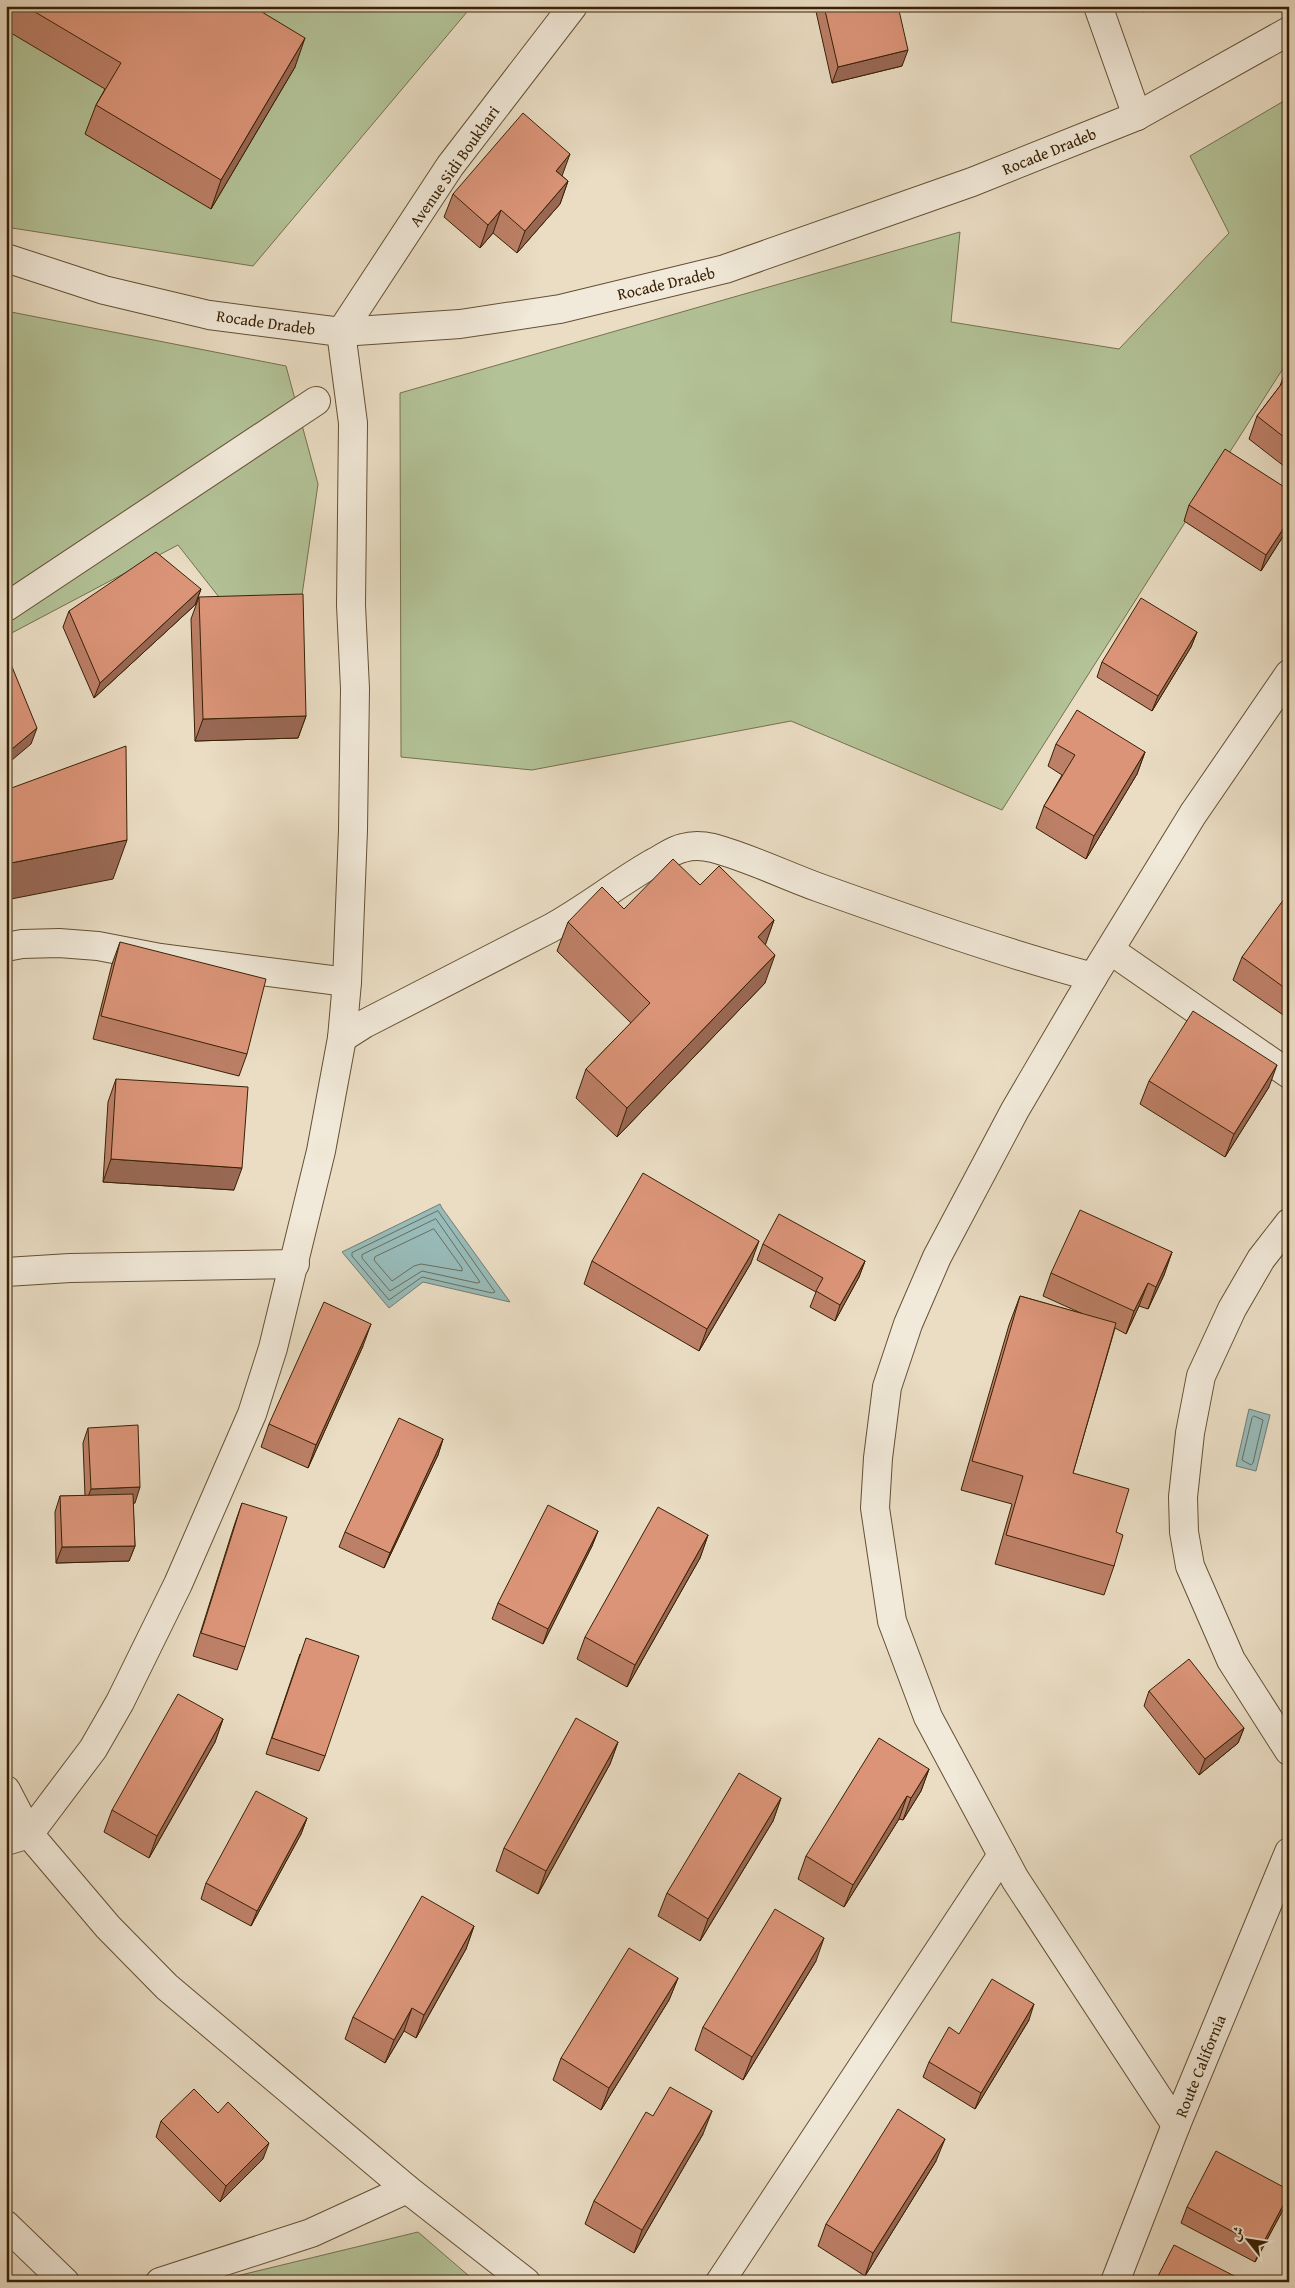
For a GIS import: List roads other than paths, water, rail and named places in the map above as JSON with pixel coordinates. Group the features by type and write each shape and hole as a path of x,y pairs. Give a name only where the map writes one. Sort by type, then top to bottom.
{"street":[{"name":"Avenue Sidi Boukhari","path":"341,332 450,166 573,6"},
{"path":"1098,6 1137,116"},
{"name":"Rocade Dradeb","path":"6,258 104,290 209,315 341,332 460,324 560,309 725,269 972,182 1137,116 1289,31"},
{"path":"18,1838 93,1749 120,1702 178,1584 252,1414 273,1348 321,1151 342,1038 347,982 353,830 355,688 351,605 353,423 341,332"},
{"path":"6,606 316,400"},
{"path":"1176,2125 1015,1879 928,1717 892,1621 875,1508 878,1458 888,1387 908,1324 937,1257 1014,1110 1193,814 1289,674"},
{"path":"342,1038 364,1024 551,928 581,911 626,879 676,851 696,846 731,854 782,874 1029,960 1093,977"},
{"path":"6,947 59,943 98,946 160,958 347,982"},
{"path":"1110,950 1289,1074"},
{"path":"1289,1223 1261,1259 1232,1309 1201,1376 1190,1433 1183,1497 1184,1532 1190,1566 1231,1660 1289,1751"},
{"path":"6,1272 70,1268 295,1264"},
{"path":"6,1790 18,1838 167,1987 407,2190 526,2282"},
{"name":"Route California","path":"1115,2282 1176,2125 1289,1852"},
{"path":"720,2282 1002,1855"},
{"path":"160,2282 311,2233 407,2190"},
{"path":"6,2225 65,2282"}],"water":[{"path":"440,1204 510,1302 423,1282 389,1308 342,1252"},
{"path":"1249,1409 1270,1415 1256,1471 1236,1466"}]}
